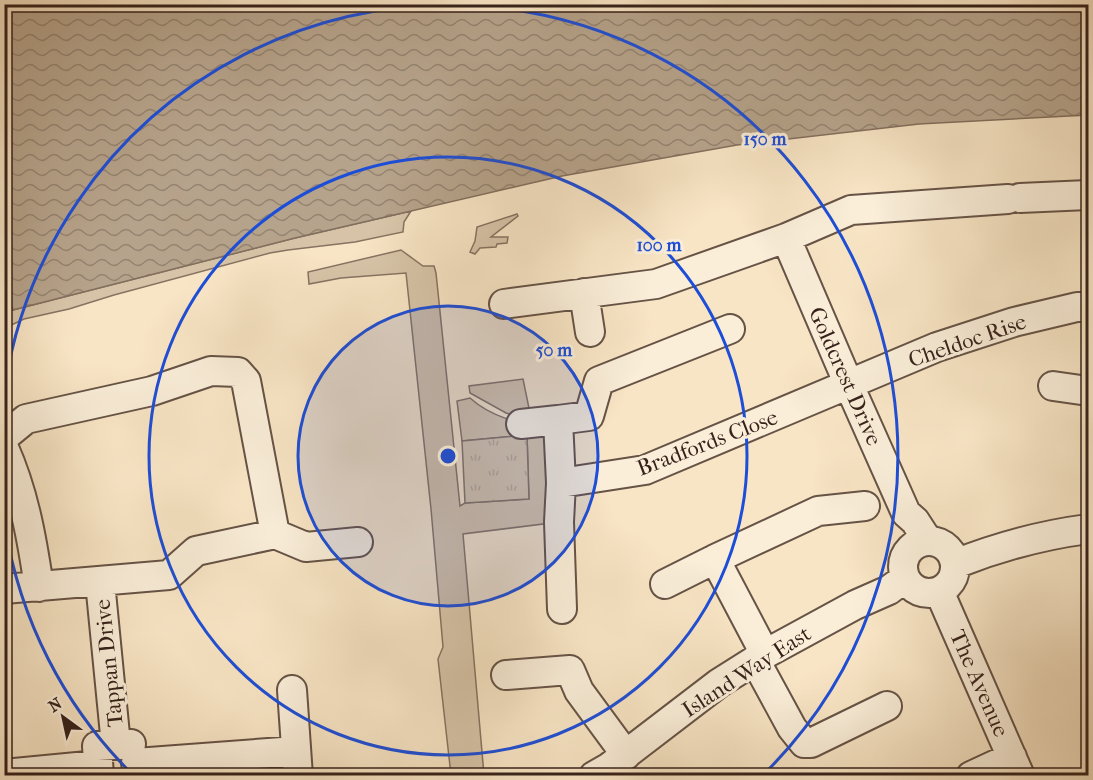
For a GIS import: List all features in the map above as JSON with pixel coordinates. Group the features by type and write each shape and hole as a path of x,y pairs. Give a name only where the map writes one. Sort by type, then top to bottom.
{"street":[{"path":"504,304 656,284 786,238 851,210 1089,195"},
{"name":"Goldcrest Drive","path":"786,238 906,513 914,557"},
{"path":"584,293 590,332"},
{"name":"Cheldoc Rise","path":"849,385 937,347 1014,322 1077,307 1089,307"},
{"path":"521,424 589,416 599,381 730,329"},
{"path":"4,437 26,419 152,391 211,371 238,372 246,381 275,534"},
{"name":"Bradfords Close","path":"561,483 645,470 849,385"},
{"path":"1053,386 1089,391"},
{"path":"558,420 562,609"},
{"path":"4,448 15,472 30,528 39,587"},
{"path":"665,584 818,511 865,506"},
{"path":"955,564 993,549 1065,532 1089,529"},
{"path":"4,589 169,575 196,551 275,534 306,547 358,542"},
{"path":"934,542 942,544 952,556 955,564 952,580 939,591 923,593 916,590 909,585 914,557 934,542"},
{"name":"Island Way East","path":"594,776 626,755 719,683 760,657 855,605 889,590 914,557"},
{"path":"715,559 792,728 804,743 811,743 887,706"},
{"name":"Tappan Drive","path":"100,582 117,765"},
{"name":"The Avenue","path":"939,591 1016,766"},
{"path":"506,675 570,670 579,691 626,755"},
{"path":"4,774 117,765 297,763 292,690"},
{"path":"970,776 1016,766"}],"green space":[{"path":"411,211 404,222 403,232 355,242 270,253 69,309 24,319 5,328 5,312 295,238"},
{"path":"517,214 518,216 491,237 508,237 507,243 497,244 496,247 480,248 475,254 470,252 475,241 477,227"},
{"path":"401,250 423,266 434,266 436,273 460,506 465,503 529,499 527,435 462,441 457,401 470,398 478,405 506,419 547,428 559,522 463,534 484,775 451,775 438,659 443,647 431,509 406,273 341,278 309,284 308,272"},
{"path":"523,379 530,413 520,417 506,413 470,393 469,386"},
{"path":"527,435 529,499 465,503 462,441"}],"water":[{"path":"5,4 1088,5 1088,115 919,124 737,145 562,176 295,238 5,312"}]}
